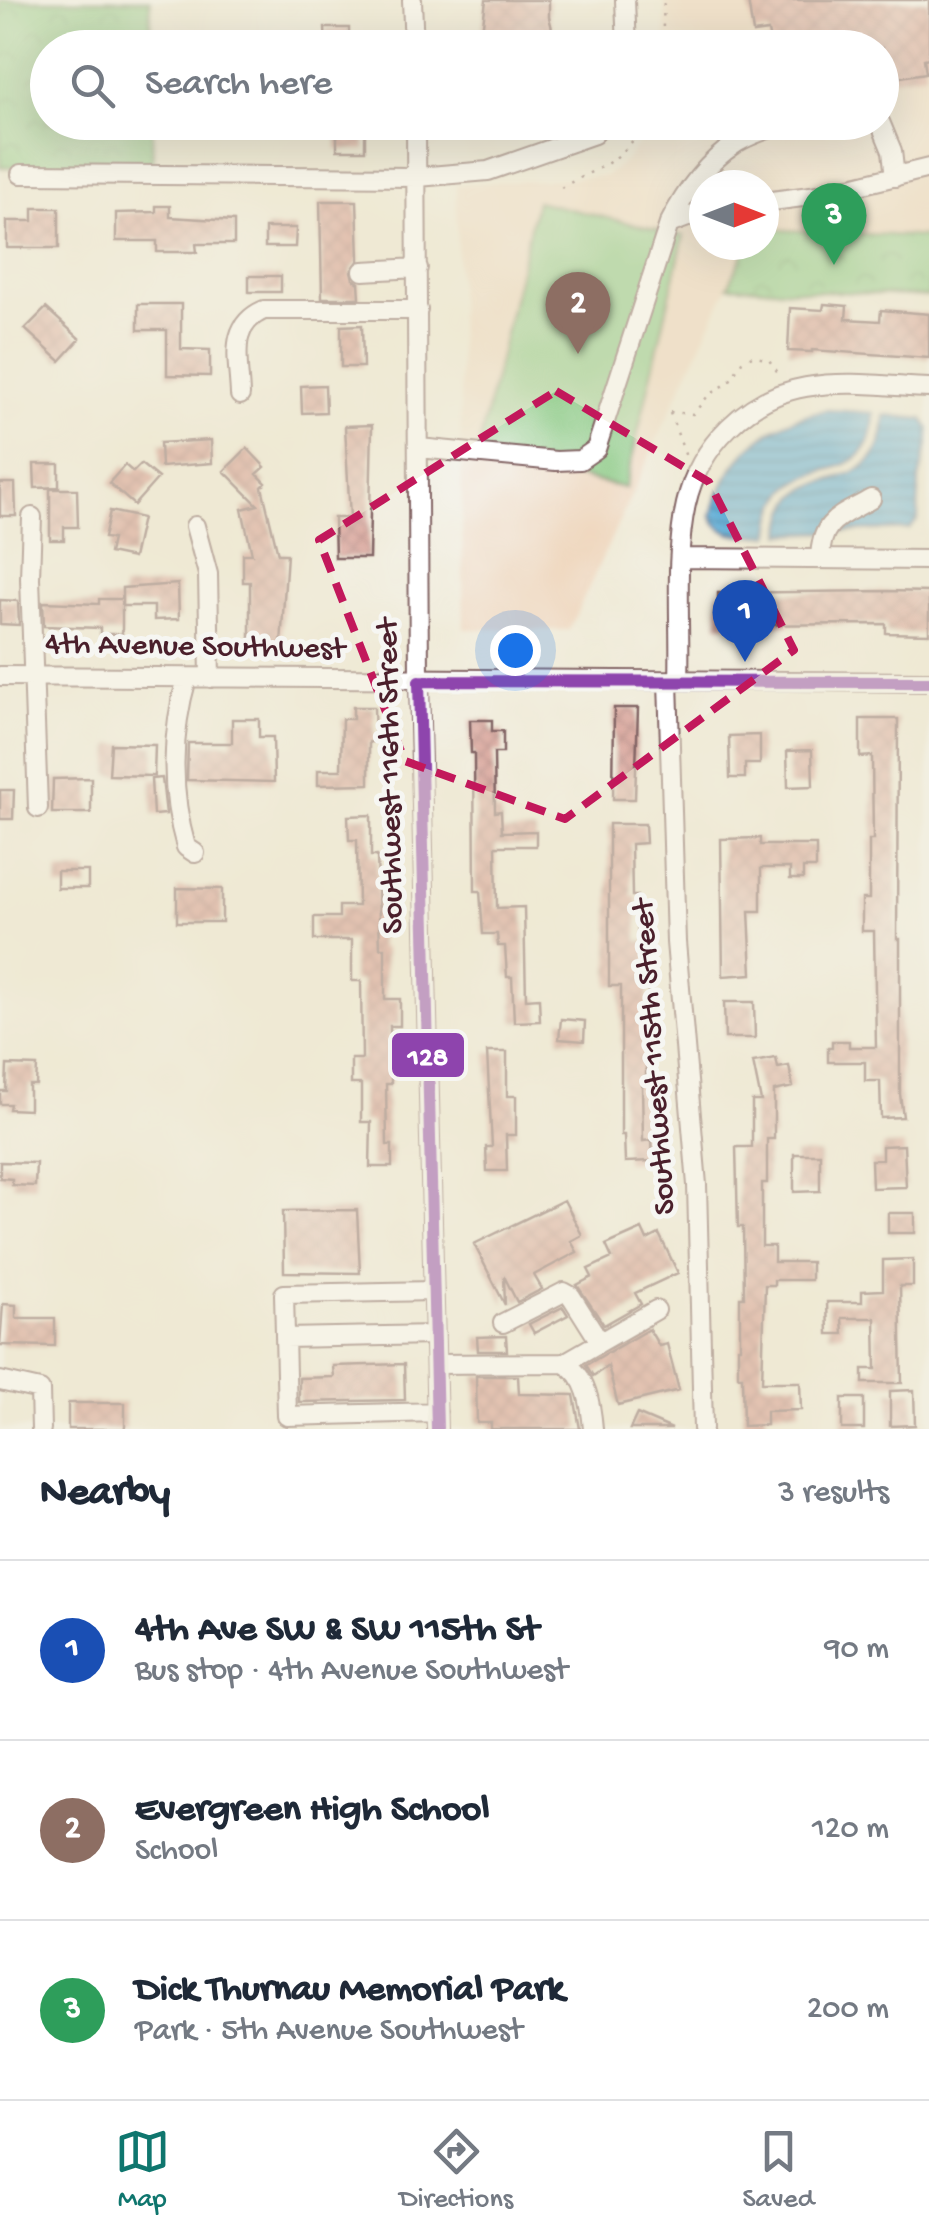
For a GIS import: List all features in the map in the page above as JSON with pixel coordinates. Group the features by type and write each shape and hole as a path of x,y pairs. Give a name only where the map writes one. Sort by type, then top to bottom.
{"street":[{"path":"412,0 413,30"},
{"path":"625,0 626,30"},
{"name":"Southwest 116th Street","path":"417,140 419,681 437,1421"},
{"path":"21,174 418,177 488,170 576,140"},
{"path":"418,448 556,461 580,460 596,449 669,224 706,168 741,140"},
{"path":"887,140 895,177"},
{"path":"779,200 818,195 929,168"},
{"path":"669,224 689,217"},
{"path":"363,271 418,268"},
{"path":"240,395 239,330 264,310 418,310"},
{"path":"781,393 855,383 929,388"},
{"name":"Southwest 115th Street","path":"703,1429 697,1185 676,942 674,681 682,558 686,505 694,478 709,450 747,411 781,393"},
{"path":"820,559 820,541 826,526 871,499"},
{"path":"32,517 30,578 38,808"},
{"path":"194,526 208,574 210,678"},
{"path":"682,558 929,560"},
{"name":"4th Avenue Southwest","path":"0,676 929,682"},
{"path":"187,678 178,707 176,812 186,847 195,852"},
{"path":"434,1291 284,1294 287,1416 437,1421"},
{"path":"503,1323 564,1292 572,1296 600,1342"},
{"path":"564,1363 656,1310"},
{"path":"286,1338 436,1335"},
{"path":"436,1364 564,1363 575,1369 590,1401 593,1429"},
{"path":"0,1381 40,1390 41,1429"}],"path":[{"path":"664,0 665,30"},
{"path":"560,188 610,164 633,140"},
{"path":"694,478 670,412 692,414 708,396 729,382 742,361 752,356 769,360 780,373 781,393"}],"highlighted area":[{"path":"556,391 709,482 794,650 565,819 405,761 319,540"}],"shaded area":[{"path":"665,0 929,0 929,297 728,286 569,630 464,629 456,185 606,176 627,159 641,140 899,140 899,30 666,30"}],"green space":[{"path":"0,0 150,0 151,30 30,30 30,140 152,140 153,167 0,167"},
{"path":"536,201 684,236 625,488 477,454"},
{"path":"779,230 929,237 929,297 728,286 741,260 779,260"}],"water":[{"path":"828,410 874,413 870,440 858,456 806,477 790,488 777,506 771,535 737,535 722,530 712,516 739,459 769,432 787,422"},
{"path":"885,415 923,419 929,429 919,480 918,519 910,529 783,534 788,508 800,493 869,462 880,444"}],"building":[{"path":"486,0 549,0 552,30 482,30"},
{"path":"748,0 929,0 926,73 899,77 899,30 753,30"},
{"path":"337,140 365,140 365,150 337,150"},
{"path":"320,201 357,201 359,260 351,271 359,283 360,298 322,298"},
{"path":"156,206 170,206 170,217 234,221 234,244 196,244 197,252 157,252 157,241 116,241 116,213 156,212"},
{"path":"33,208 59,208 59,248 7,248 7,221 33,221"},
{"path":"265,228 296,228 295,247 265,247"},
{"path":"249,276 281,276 281,292 249,292"},
{"path":"138,304 181,304 181,349 210,350 210,376 167,375 167,330 138,330"},
{"path":"824,304 847,306 846,319 880,321 881,310 929,314 929,358 788,351 790,308 823,310"},
{"path":"46,308 80,339 60,361 25,329"},
{"path":"362,325 363,367 341,367 341,326"},
{"path":"325,385 326,412 302,413 301,386"},
{"path":"372,425 369,558 335,558 334,518 350,518 345,426"},
{"path":"211,440 212,463 161,467 160,443"},
{"path":"247,448 265,467 257,474 266,483 262,487 278,554 287,554 281,644 250,644 250,582 243,582 243,554 252,554 242,509 258,505 224,471"},
{"path":"34,464 59,464 59,487 35,488"},
{"path":"141,464 158,478 134,505 109,483 125,465 133,472"},
{"path":"0,483 15,483 16,516 0,516"},
{"path":"50,489 77,489 78,527 64,527 64,540 50,540"},
{"path":"110,511 142,518 133,558 109,553 112,539 104,538"},
{"path":"178,584 179,619 154,620 154,606 122,606 122,588"},
{"path":"929,592 929,634 886,633 886,624 718,625 718,593"},
{"path":"99,599 122,599 122,634 100,634 100,628 44,626 43,602 99,604"},
{"path":"0,600 18,601 19,625 0,624"},
{"path":"353,707 374,707 375,742 369,742 369,784 318,785 318,770 341,770 342,719 353,719"},
{"path":"614,708 638,708 635,799 613,799"},
{"path":"232,719 259,719 259,737 273,737 274,782 187,780 188,743 232,743"},
{"path":"860,719 898,719 897,939 903,1117 881,1118 880,1081 865,1081 865,1062 828,1062 832,1041 849,1041 849,1047 876,1047 874,931 862,931 862,899 869,899 869,840 873,840 872,756 860,757"},
{"path":"470,720 492,720 492,731 503,731 503,753 494,753 495,812 501,811 502,832 536,831 536,846 496,846 497,908 524,907 526,999 539,998 540,1021 514,1022 512,977 507,977 505,946 498,946 497,934 483,934 480,891 475,891 474,753"},
{"path":"760,735 760,764 745,764 745,778 730,778 729,736"},
{"path":"111,744 155,745 154,776 109,775"},
{"path":"812,750 813,786 788,787 787,751"},
{"path":"91,778 91,813 52,813 53,779"},
{"path":"162,778 166,814 153,815 151,779"},
{"path":"0,790 14,790 13,819 0,819"},
{"path":"371,815 371,856 377,856 380,948 385,948 385,999 400,999 400,1026 390,1026 391,1084 386,1084 387,1145 392,1145 392,1167 370,1167 371,1122 361,1122 361,1084 351,1084 351,1059 362,1059 361,981 352,981 352,940 314,940 314,917 339,917 339,906 358,906 357,840 349,840 348,816"},
{"path":"609,824 645,824 646,843 631,844 632,896 637,896 638,941 647,941 649,1040 646,1084 642,1084 643,1141 652,1140 653,1161 625,1162 621,1135 621,986 609,986"},
{"path":"760,838 760,845 816,845 816,868 803,868 803,879 790,879 790,868 761,868 761,911 749,911 752,974 723,976 721,839"},
{"path":"57,871 88,871 88,888 57,888"},
{"path":"177,888 222,889 222,922 177,922"},
{"path":"724,1002 754,1002 755,1038 725,1038"},
{"path":"561,1019 585,1021 584,1041 559,1039"},
{"path":"487,1052 507,1052 507,1096 516,1096 516,1135 506,1135 507,1171 487,1171 486,1147 492,1147"},
{"path":"776,1058 778,1068 789,1066 793,1087 774,1091 774,1139 767,1139 767,1183 762,1183 762,1246 774,1246 774,1262 811,1262 811,1280 774,1280 774,1285 765,1285 762,1382 800,1382 801,1410 766,1411 766,1425 743,1426 738,1347 740,1297 744,1297 743,1227 738,1227 736,1147 752,1147 752,1101 761,1101 753,1062"},
{"path":"7,1065 37,1066 36,1085 29,1085 29,1110 9,1109 10,1104 0,1104 0,1091 6,1091"},
{"path":"904,1145 906,1187 872,1188 871,1160 882,1160 882,1146"},
{"path":"794,1154 820,1154 820,1191 794,1192"},
{"path":"0,1162 36,1163 35,1186 12,1185 12,1179 0,1178"},
{"path":"564,1200 582,1235 571,1241 577,1252 534,1275 542,1289 517,1302 504,1276 505,1305 474,1244"},
{"path":"357,1210 360,1273 284,1272 283,1211"},
{"path":"888,1213 915,1213 915,1233 888,1233"},
{"path":"642,1229 647,1240 659,1234 678,1273 635,1293 641,1304 604,1325 577,1285 592,1277 588,1269 612,1258 606,1245"},
{"path":"913,1259 913,1286 900,1286 902,1383 863,1383 863,1369 876,1369 875,1318 842,1318 843,1334 828,1334 827,1302 862,1302 862,1291 883,1290 883,1260"},
{"path":"3,1304 16,1305 16,1318 55,1318 55,1346 0,1345"},
{"path":"563,1307 568,1315 534,1333 529,1324"},
{"path":"649,1329 659,1346 667,1344 679,1390 618,1405 608,1366 593,1376 586,1365"},
{"path":"506,1336 507,1351 478,1351 477,1337"},
{"path":"404,1364 405,1400 299,1402 299,1378 334,1377 333,1366"},
{"path":"476,1376 518,1376 519,1394 574,1395 580,1429 491,1429 491,1423 477,1423"},
{"path":"914,1390 915,1425 890,1426 890,1391"},
{"path":"842,1398 864,1398 864,1429 842,1429"},
{"path":"68,1403 125,1403 125,1429 68,1429"},
{"path":"637,1414 672,1429 630,1429"}],"transit line":[{"name":"128","path":"419,681 437,1429"},
{"name":"128","path":"419,681 929,682"}],"place":[{"name":"Dick Thurnau Memorial Park","path":"834,265"},
{"name":"Evergreen High School","path":"578,354"},
{"name":"4th Ave SW & SW 115th St","path":"745,662"}]}
